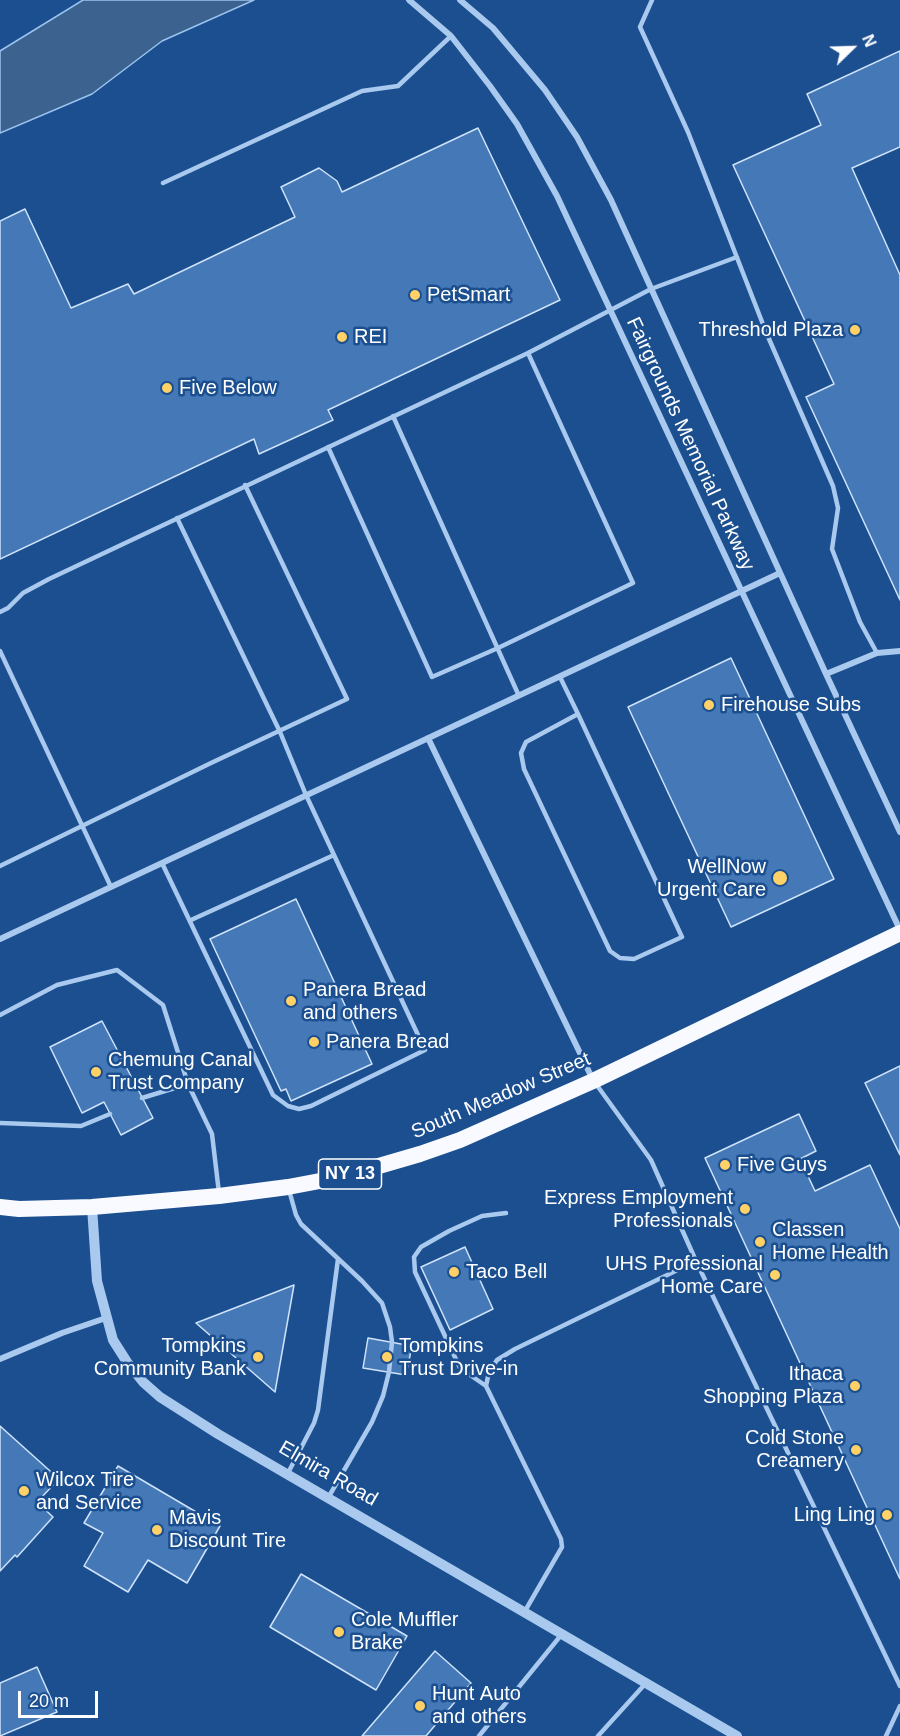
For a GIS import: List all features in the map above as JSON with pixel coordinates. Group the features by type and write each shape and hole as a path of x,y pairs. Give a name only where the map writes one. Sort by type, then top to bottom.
{"highway":[{"name":"South Meadow Street","path":"92,1208 288,1187 340,1177 420,1154 460,1140 593,1081 900,931"},
{"name":"NY 13","path":"0,1207 92,1208"}],"street":[{"name":"Fairgrounds Memorial Parkway","path":"409,0 451,36 518,124 556,196 900,931"},
{"name":"Fairgrounds Memorial Parkway","path":"460,0 493,28 545,90 577,137 611,200 900,832"},
{"path":"0,939 780,573"},
{"path":"826,674 877,653 900,651"},
{"path":"428,738 593,1081"},
{"name":"Elmira Road","path":"92,1208 97,1281 113,1340 143,1382 160,1397 288,1475 737,1736"},
{"path":"0,1359 62,1333 106,1318"}],"lane":[{"path":"652,0 640,27 688,132 766,333 833,486 838,508 832,549 860,622 877,653"},
{"path":"163,183 362,91 398,86 451,36"},
{"path":"0,612 8,608 23,593 49,579 528,353 651,289 737,257"},
{"path":"328,447 432,676 498,648 633,583 528,353"},
{"path":"393,416 519,696"},
{"path":"0,866 348,699 245,485"},
{"path":"162,863 273,1095 288,1106 299,1109 311,1106 425,1050 306,795 280,732 177,518"},
{"path":"0,651 111,887"},
{"path":"560,677 578,714 682,937 634,959 620,958 610,951 524,769 521,753 525,742 578,714"},
{"path":"191,920 334,855"},
{"path":"0,1015 57,985 117,970 163,1005 188,1084 212,1134 219,1196"},
{"path":"593,1081 651,1160 696,1261 900,1686"},
{"path":"142,1098 188,1084"},
{"path":"0,1123 81,1126 110,1114"},
{"path":"288,1187 301,1224 382,1304 390,1327 392,1342 388,1372 379,1405 372,1422 328,1498"},
{"path":"506,1214 482,1216 449,1231 421,1246 414,1257 415,1272 460,1368 486,1386 561,1539 562,1546 524,1612"},
{"path":"288,1475 314,1423 318,1410 338,1259"},
{"path":"486,1386 489,1372 497,1360 515,1349 696,1261"},
{"path":"479,1736 562,1634"},
{"path":"598,1736 645,1683"},
{"path":"886,1736 900,1706"}],"water":[{"path":"83,0 254,0 162,41 92,94 0,133 0,51"}],"building":[{"name":"Threshold Plaza","path":"900,51 900,147 852,168 900,275 900,600 806,397 834,384 733,165 821,125 807,94"},
{"path":"478,128 560,300 328,410 333,420 259,454 254,439 0,559 0,221 25,209 71,308 128,284 134,294 295,217 281,187 319,168 337,181 342,192"},
{"path":"731,658 834,879 731,927 628,707"},
{"name":"Panera Bread and others","path":"296,899 372,1064 291,1101 286,1089 281,1091 210,939"},
{"name":"Chemung Canal Trust Company","path":"102,1021 153,1118 121,1135 104,1102 82,1113 50,1047"},
{"path":"900,1066 900,1155 865,1083"},
{"name":"Ithaca Shopping Plaza","path":"799,1114 816,1151 800,1159 815,1191 870,1165 900,1229 900,1579 705,1158"},
{"path":"465,1247 493,1309 450,1330 421,1267"},
{"name":"Tompkins Community Bank","path":"294,1285 275,1392 196,1323"},
{"name":"Tompkins Trust Drive-in","path":"368,1338 412,1346 406,1375 363,1368"},
{"name":"Wilcox Tire and Service","path":"0,1426 59,1479 37,1502 53,1517 17,1557 15,1555 0,1571"},
{"name":"Mavis Discount Tire","path":"118,1466 220,1526 187,1583 148,1560 128,1592 84,1566 103,1533 84,1523"},
{"name":"Cole Muffler Brake","path":"301,1574 407,1636 376,1690 270,1627"},
{"name":"Hunt Auto and others","path":"435,1651 471,1683 426,1736 362,1736"},
{"path":"37,1667 57,1712 0,1736 0,1683"}],"place":[{"name":"PetSmart","path":"415,295"},
{"name":"Threshold Plaza","path":"855,330"},
{"name":"REI","path":"342,337"},
{"name":"Five Below","path":"167,388"},
{"name":"Firehouse Subs","path":"709,705"},
{"name":"WellNow Urgent Care","path":"780,878"},
{"name":"Panera Bread and others","path":"291,1001"},
{"name":"Panera Bread","path":"314,1042"},
{"name":"Chemung Canal Trust Company","path":"96,1072"},
{"name":"Five Guys","path":"725,1165"},
{"name":"Express Employment Professionals","path":"745,1209"},
{"name":"Classen Home Health","path":"760,1242"},
{"name":"Taco Bell","path":"454,1272"},
{"name":"UHS Professional Home Care","path":"775,1275"},
{"name":"Tompkins Community Bank","path":"258,1357"},
{"name":"Tompkins Trust Drive-in","path":"387,1357"},
{"name":"Ithaca Shopping Plaza","path":"855,1386"},
{"name":"Cold Stone Creamery","path":"856,1450"},
{"name":"Wilcox Tire and Service","path":"24,1491"},
{"name":"Ling Ling","path":"887,1515"},
{"name":"Mavis Discount Tire","path":"157,1530"},
{"name":"Cole Muffler Brake","path":"339,1632"},
{"name":"Hunt Auto and others","path":"420,1706"}]}
